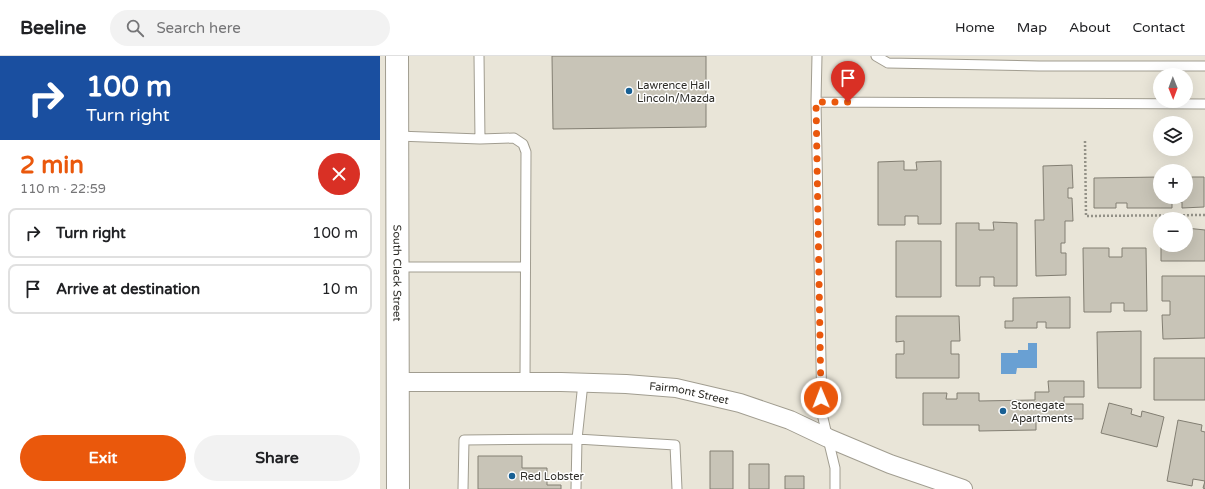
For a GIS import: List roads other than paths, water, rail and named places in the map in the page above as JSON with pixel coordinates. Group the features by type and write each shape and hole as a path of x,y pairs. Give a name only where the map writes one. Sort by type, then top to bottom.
{"main road":[{"name":"South Clack Street","path":"397,56 398,489"}],"street":[{"name":"Fairmont Street","path":"398,382 626,384 683,390 740,403 790,420 890,464 963,489"}],"lane":[{"path":"479,56 480,139"},
{"path":"816,56 822,414 835,468 835,489"},
{"path":"876,56 888,63 1039,66 1205,66"},
{"path":"816,102 1205,104"},
{"path":"397,136 480,139 514,138 523,144 526,152 525,382"},
{"path":"398,268 525,267"},
{"path":"576,489 577,439 583,383"},
{"path":"463,489 464,440 577,439 675,445 677,489"}],"water":[{"path":"1028,343 1037,343 1037,368 1017,368 1016,374 1001,374 1001,353 1018,353 1018,350 1028,350"}],"place":[{"name":"Lawrence Hall Lincoln/Mazda","path":"629,91"},
{"name":"Stonegate Apartments","path":"1003,411"},
{"name":"Red Lobster","path":"512,476"}]}
